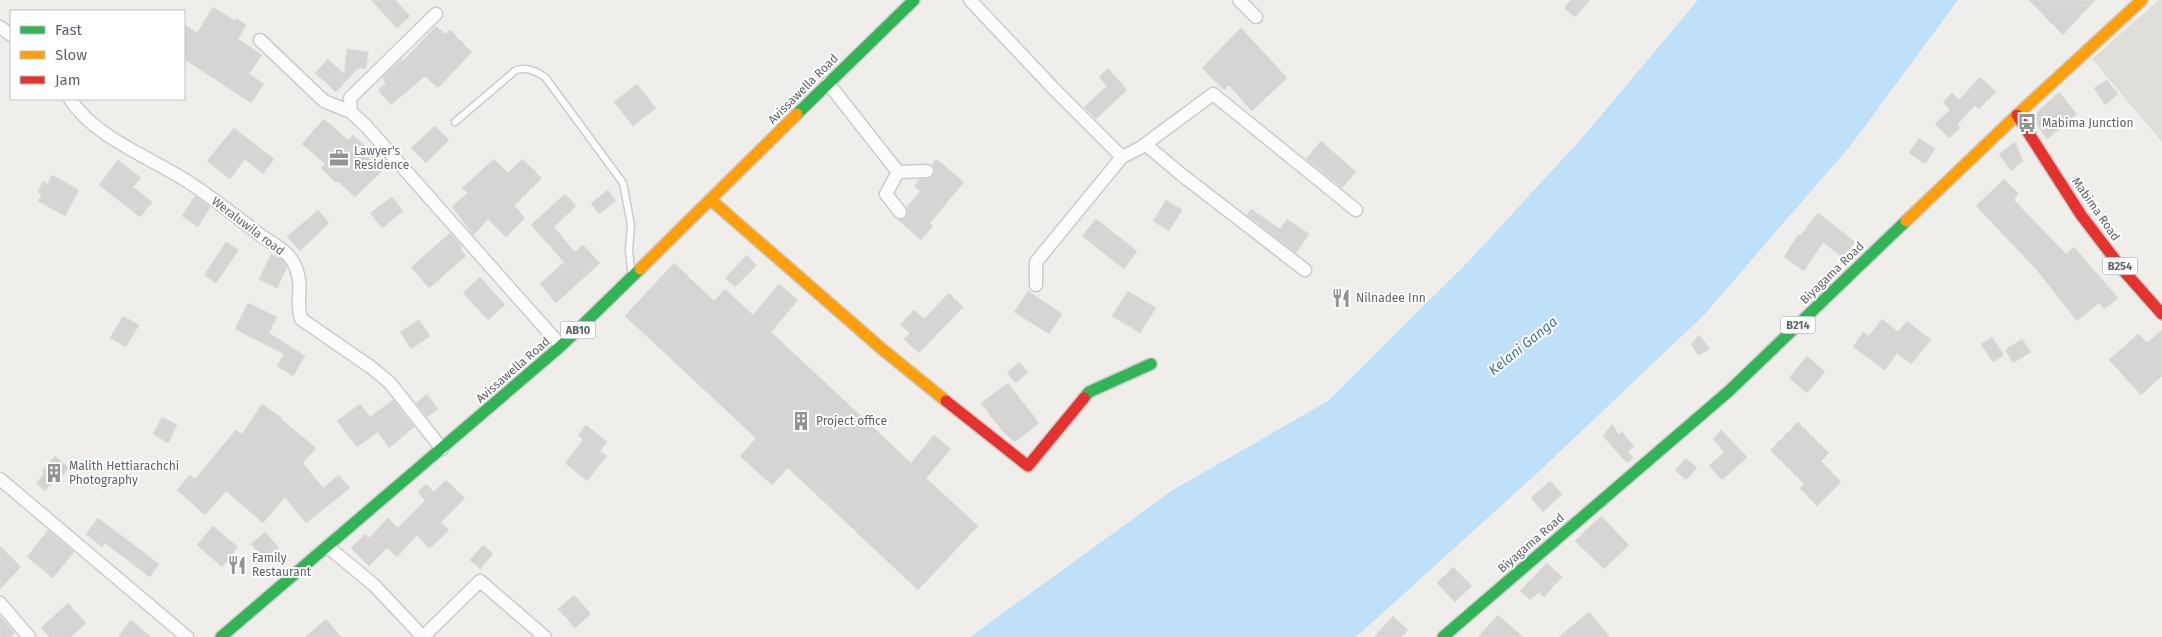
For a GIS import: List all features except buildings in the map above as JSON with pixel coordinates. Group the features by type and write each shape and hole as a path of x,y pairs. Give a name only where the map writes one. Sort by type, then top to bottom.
{"main road":[{"name":"Avissawella Road","path":"221,637 561,346 914,0"},
{"name":"Biyagama Road","path":"1443,637 1729,391 2017,115 2142,0"},
{"name":"Mabima Road","path":"2017,115 2081,215 2123,270 2162,314"},
{"path":"711,200 882,349 1028,466 1089,392 1151,364"}],"street":[{"path":"970,0 1054,89 1122,157"},
{"path":"1239,0 1256,17"},
{"path":"350,112 350,98 436,14"},
{"path":"260,40 324,101 350,112 366,126 561,346"},
{"path":"828,83 898,172"},
{"path":"1036,285 1036,262 1122,157 1146,144 1214,94 1356,210"},
{"name":"Weraluwila road","path":"71,100 78,111 116,141 190,183 283,249 295,266 301,285 298,308 301,319 372,368 390,383 442,449"},
{"path":"1146,144 1182,175 1305,270"},
{"path":"898,172 926,171"},
{"path":"898,172 886,194 900,212"},
{"path":"0,479 186,637"},
{"path":"328,547 374,585 423,637 480,581 544,637"},
{"path":"0,603 29,637"}],"lane":[{"path":"455,122 516,70 525,68 535,70 546,78 623,183 632,225 629,249 632,277"}],"shaded area":[{"path":"2159,0 2162,0 2162,142 2092,59"}],"water":[{"name":"Kelani Ganga","path":"1698,0 1958,0 1851,145 1703,316 1533,477 1356,637 970,637 1173,490 1328,401 1467,263 1583,137"}],"traffic: fast":[{"path":"797,114 914,0"},
{"path":"1443,637 1729,391 1906,221"},
{"path":"221,637 561,346 640,269"},
{"path":"1084,398 1089,392 1151,364"}],"traffic: slow":[{"path":"1906,221 2017,115 2142,0"},
{"path":"640,269 797,114"},
{"path":"711,200 882,349 946,401"}],"traffic: jam":[{"path":"2017,115 2081,215 2123,270 2162,314"},
{"path":"946,401 1028,466 1084,398"}],"place":[{"name":"Mabima Junction","path":"2027,123"},
{"name":"Lawyer's Residence","path":"339,158"},
{"name":"Nilnadee Inn","path":"1341,298"},
{"name":"Project office","path":"801,421"},
{"name":"Malith Hettiarachchi Photography","path":"54,473"},
{"name":"Family Restaurant","path":"237,565"}]}
